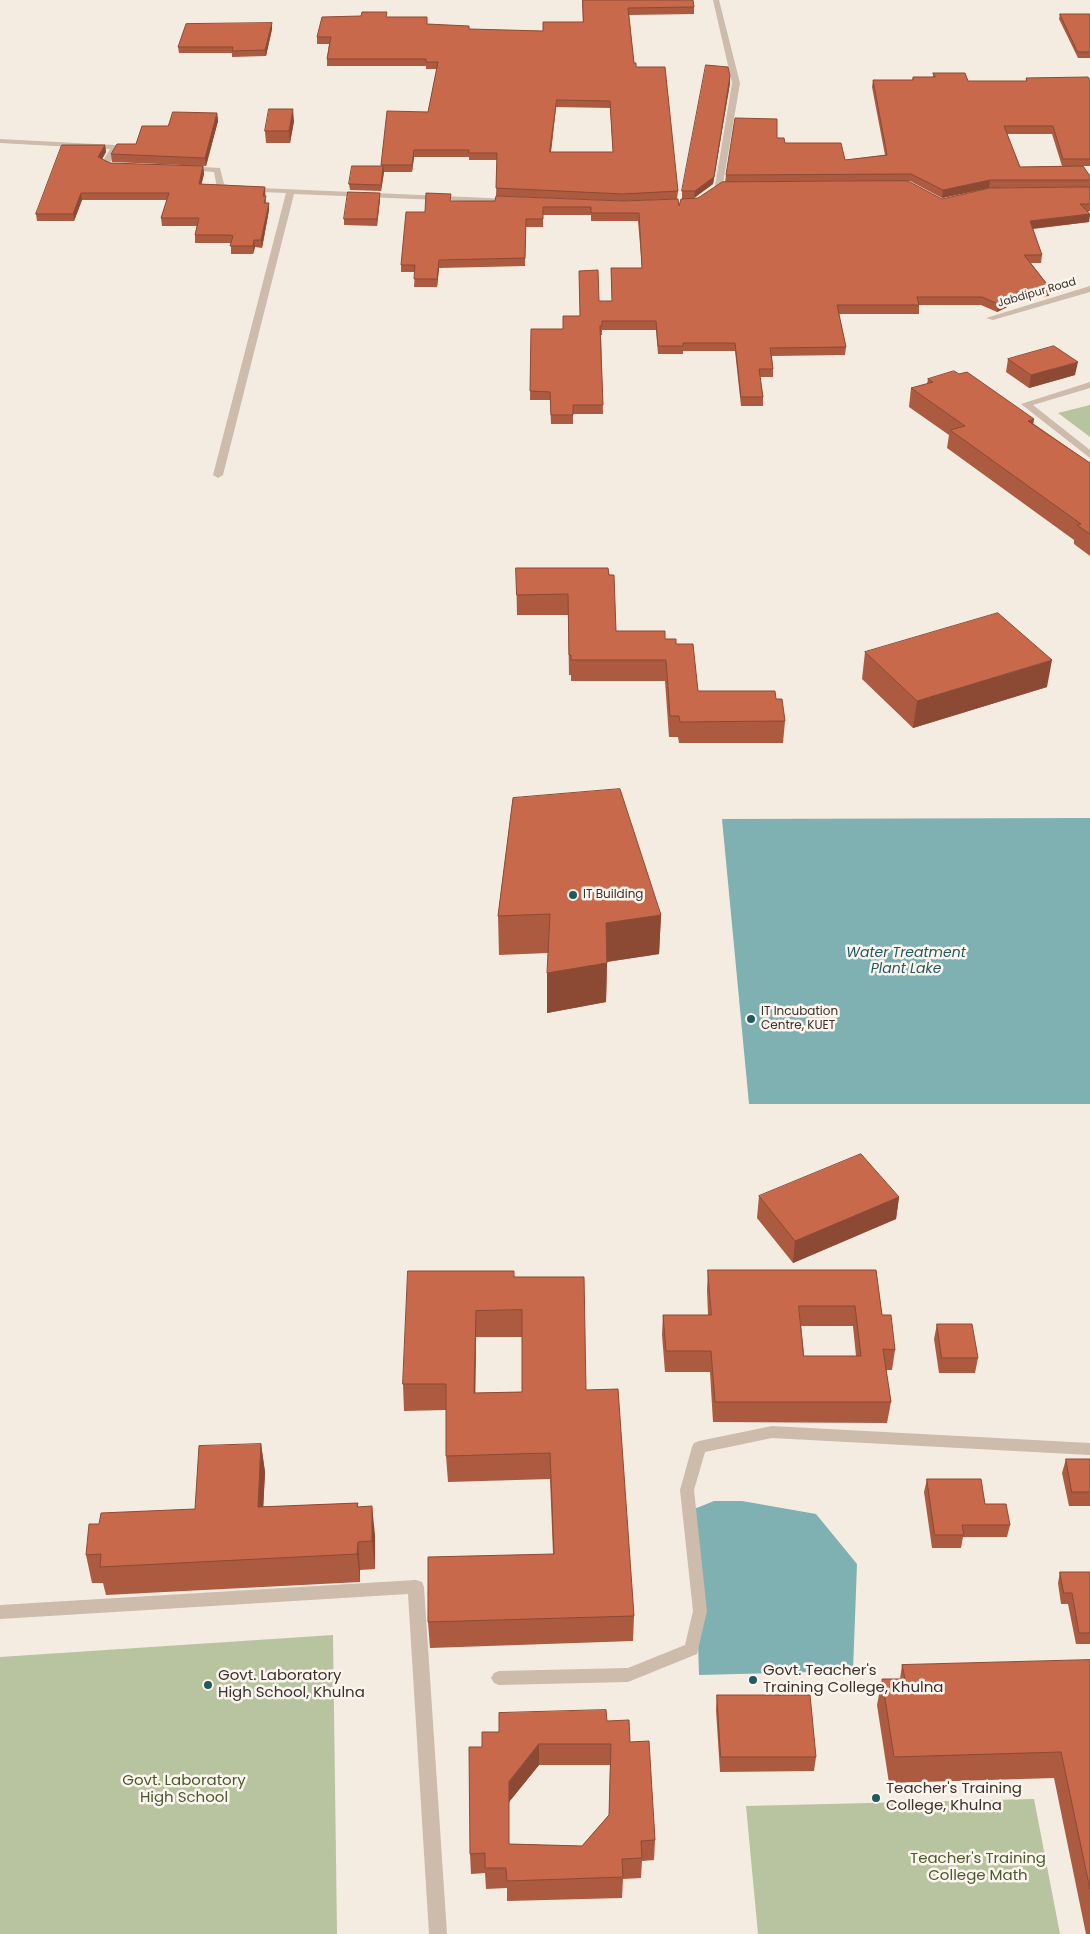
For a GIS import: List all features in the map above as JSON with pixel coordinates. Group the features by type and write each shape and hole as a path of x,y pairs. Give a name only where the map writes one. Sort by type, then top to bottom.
{"street":[{"path":"712,192 719,186 736,83 716,0"},
{"path":"0,141 116,147 105,164 114,167 127,167"},
{"path":"176,168 217,170 220,186 237,190 519,201"},
{"path":"719,186 738,186"},
{"path":"218,475 291,191"},
{"name":"Jabdipur Road","path":"990,318 1090,289"},
{"path":"1090,385 1026,404 1090,455"},
{"path":"0,1612 416,1587 438,1934"}],"lane":[{"path":"499,1678 628,1675 692,1649 700,1611 687,1490 699,1447 772,1432 1090,1449"}],"green space":[{"path":"1090,405 1090,437 1058,413"},
{"name":"Govt. Laboratory High School","path":"333,1635 337,1934 0,1934 0,1657"},
{"name":"Teacher's Training College Math","path":"1034,1799 1060,1934 758,1934 746,1806"}],"water":[{"name":"Water Treatment Plant Lake","path":"1090,818 1090,1104 749,1104 722,819"},
{"path":"714,1501 742,1501 816,1514 857,1564 853,1671 699,1675 694,1509"}],"building":[{"path":"583,0 693,0 694,7 628,8 636,67 665,67 678,191 623,194 496,188 497,153 469,153 469,150 414,150 412,165 381,165 387,111 428,112 438,62 426,62 426,59 327,59 331,37 317,37 322,17 361,16 362,12 387,12 386,17 427,17 427,24 469,26 469,29 543,31 543,22 583,22","holes":["557,100 610,101 613,152 550,152"]},
{"path":"1060,14 1090,14 1090,52 1078,52"},
{"path":"272,23 265,50 232,51 233,47 178,47 186,24"},
{"path":"706,65 728,67 730,76 714,177 695,191 682,191"},
{"path":"933,73 965,73 968,81 1027,81 1026,78 1088,77 1090,80 1090,159 1063,159 1053,126 1004,126 1020,167 1083,166 1090,176 1090,180 990,180 943,190 911,174 726,175 735,118 777,119 777,138 784,138 785,143 841,143 845,160 887,155 873,80 913,80 913,77 935,77"},
{"path":"269,109 293,109 289,131 265,131"},
{"path":"173,112 217,113 205,158 111,154 117,144 136,144 142,126 168,126"},
{"path":"62,145 105,145 98,157 110,163 203,166 199,184 265,187 263,196 266,196 264,203 269,203 261,240 254,240 253,246 230,246 233,236 230,235 195,235 199,218 161,218 169,193 81,193 73,214 36,214"},
{"path":"352,166 383,166 381,185 349,184"},
{"path":"908,181 942,199 990,188 1090,187 1090,204 1080,204 1090,214 1030,221 1042,255 1024,255 1050,288 1026,290 998,304 982,297 917,297 919,305 837,305 846,347 770,348 773,369 759,369 763,397 741,397 735,343 683,343 683,346 658,346 656,321 602,321 602,326 600,326 603,405 573,405 573,415 551,415 550,392 530,391 531,329 563,329 563,316 580,316 579,271 598,270 599,301 612,301 611,268 642,268 639,213 591,213 591,207 543,207 543,219 526,219 525,258 439,260 437,279 414,279 415,265 401,265 406,212 425,212 426,193 451,194 450,201 495,201 496,196 623,201 678,199 679,206 681,199 698,198 722,182"},
{"path":"348,192 380,193 377,219 344,219"},
{"path":"1054,346 1078,362 1031,375 1008,359"},
{"path":"954,371 959,374 967,372 1034,419 1028,421 1090,463 1090,534 1077,525 1081,524 950,430 965,426 911,388 933,382 928,379"},
{"path":"516,568 608,568 609,575 614,575 616,631 665,631 665,639 676,639 676,644 693,644 698,691 775,691 776,699 782,699 785,721 680,722 679,716 670,716 666,660 571,660 571,655 569,655 568,594 517,595"},
{"path":"998,613 1052,660 917,701 865,652"},
{"name":"IT Building","path":"620,789 661,915 606,923 607,963 547,973 550,914 498,916 513,798"},
{"path":"861,1154 899,1197 795,1241 759,1196"},
{"path":"708,1270 876,1270 882,1315 891,1315 895,1350 883,1349 891,1402 715,1402 711,1351 666,1351 663,1315 711,1315","holes":["799,1306 855,1306 861,1356 804,1356"]},
{"path":"408,1271 514,1271 514,1277 584,1277 586,1390 618,1389 634,1616 428,1622 428,1557 554,1554 550,1453 446,1456 446,1384 403,1384","holes":["522,1310 522,1392 474,1393 476,1311"]},
{"path":"937,1324 972,1324 978,1358 942,1358"},
{"path":"261,1444 258,1507 358,1503 357,1507 372,1506 372,1541 358,1542 357,1554 100,1567 101,1554 86,1555 89,1524 99,1524 101,1513 195,1509 199,1446"},
{"path":"1066,1459 1090,1459 1090,1492 1072,1492"},
{"path":"927,1479 981,1479 985,1504 1006,1504 1010,1525 962,1525 964,1535 935,1535"},
{"path":"1060,1572 1090,1572 1090,1633 1079,1633 1072,1593 1064,1593"},
{"path":"1090,1660 1090,1889 1061,1752 894,1757 882,1679 905,1679 902,1665"},
{"path":"717,1695 810,1695 816,1757 721,1757"},
{"path":"606,1710 607,1721 629,1720 630,1742 649,1741 655,1840 641,1841 642,1858 622,1859 623,1877 507,1881 506,1868 485,1868 485,1853 470,1854 469,1747 482,1747 482,1732 499,1732 499,1713","holes":["539,1744 611,1744 609,1815 582,1846 509,1844 509,1782"]}],"place":[{"name":"IT Building","path":"573,895"},
{"name":"IT Incubation Centre, KUET","path":"751,1019"},
{"name":"Govt. Teacher's Training College, Khulna","path":"753,1680"},
{"name":"Govt. Laboratory High School, Khulna","path":"208,1685"},
{"name":"Teacher's Training College, Khulna","path":"876,1798"}]}
